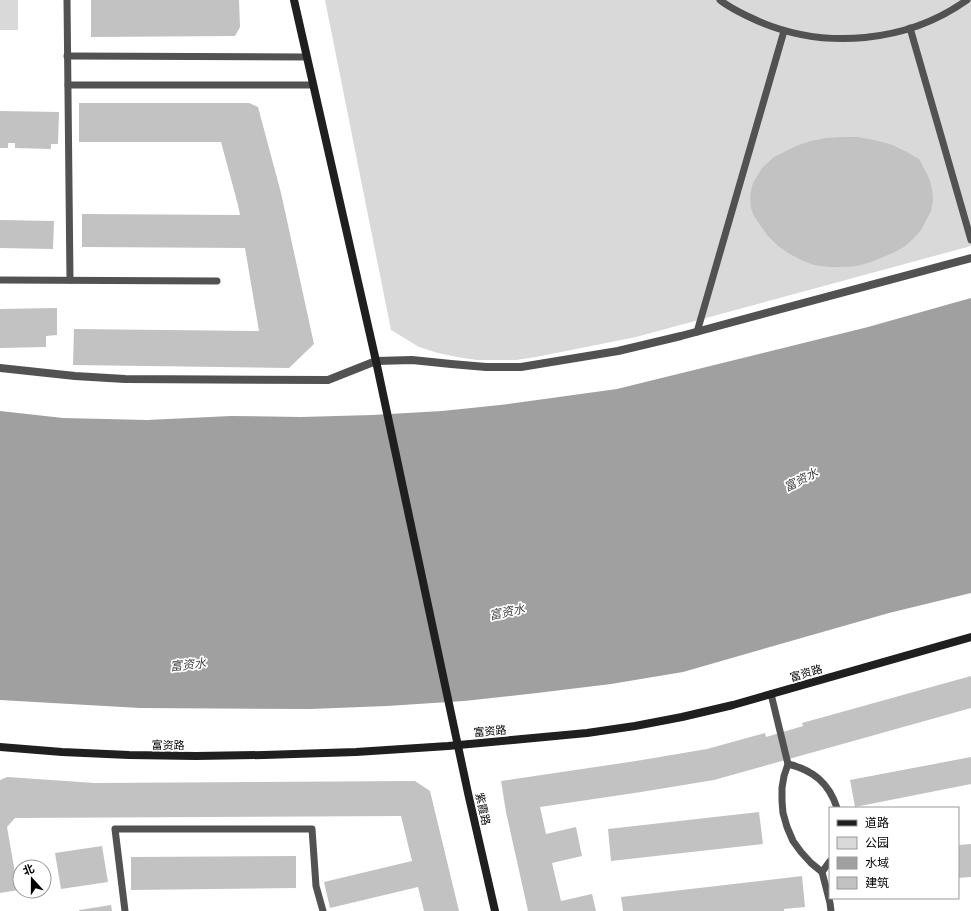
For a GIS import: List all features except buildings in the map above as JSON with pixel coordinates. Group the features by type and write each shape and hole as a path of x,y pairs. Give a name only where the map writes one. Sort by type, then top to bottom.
{"street":[{"name":"紫霞路","path":"294,0 376,361 450,711 495,911"},
{"path":"0,368 75,376 125,379 328,380 376,361 412,360 451,364 521,367 618,351 697,332 971,258"},
{"name":"富资路","path":"0,747 106,754 196,756 271,755 356,752 458,745 587,733 682,717 733,705 971,638"}],"lane":[{"path":"66,0 70,280"},
{"path":"720,0 745,15 784,31 816,38 841,39 891,34 938,17 967,0"},
{"path":"910,28 971,240"},
{"path":"697,332 784,31"},
{"path":"67,56 306,58"},
{"path":"68,85 313,85"},
{"path":"0,280 217,280"},
{"path":"771,694 788,764 782,788 783,813 793,840 801,852 822,872 831,911"},
{"path":"788,764 800,767 812,773 830,791 837,807"},
{"path":"125,911 115,829 312,829 316,886 323,911"},
{"path":"822,872 829,862"}],"green space":[{"path":"0,0 18,0 18,30 0,30"},
{"path":"325,0 971,0 971,246 636,337 536,357 516,360 477,360 438,353 419,347 391,330"}],"water":[{"name":"富资水","path":"971,298 971,593 889,613 683,672 611,684 537,693 464,701 310,709 140,708 0,700 0,411 63,418 147,420 231,416 301,417 372,415 442,411 500,405 617,389 868,327"}]}
